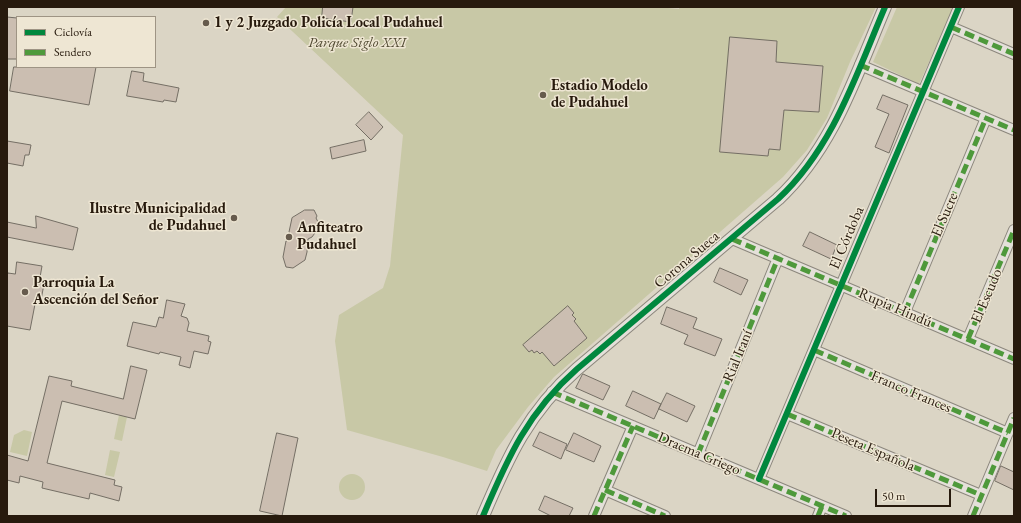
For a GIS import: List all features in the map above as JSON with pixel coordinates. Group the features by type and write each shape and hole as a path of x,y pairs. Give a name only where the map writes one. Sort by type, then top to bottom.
{"street":[{"name":"Corona Sueca","path":"483,516 514,447 532,417 552,392 577,369 732,239 783,194 806,170 832,128 885,7"},
{"name":"El Córdoba","path":"759,479 959,7"},
{"path":"951,27 1014,54"},
{"path":"860,65 1014,130"},
{"name":"El Sucre","path":"904,312 986,118"},
{"name":"El Escudo","path":"968,339 1014,230"},
{"name":"Rupia Hindú","path":"732,239 1014,359"},
{"name":"Rial Iraní","path":"698,454 778,258"},
{"name":"Franco Frances","path":"814,350 1008,433"},
{"name":"Dracma Griego","path":"552,392 846,516"},
{"name":"Peseta Española","path":"787,414 982,495"},
{"path":"973,516 1014,418"},
{"path":"594,516 633,426"},
{"path":"605,490 665,516"},
{"path":"818,516 822,506"}],"green space":[{"name":"Parque Siglo XXI","path":"286,7 657,7 679,9 679,7 876,7 850,62 827,118 807,150 783,177 554,377 528,407 496,450 487,471 347,430 335,341 339,315 383,288 390,266 403,135 277,17"},
{"path":"897,7 954,7 919,84 873,62"},
{"path":"119,415 127,417 122,441 114,439"},
{"path":"24,430 32,432 27,456 10,452 14,435"},
{"path":"110,450 120,452 114,477 105,475"},
{"path":"352,474 361,478 365,487 361,496 352,500 343,496 339,487 343,478"}],"building":[{"path":"323,7 353,7 351,22 322,18"},
{"path":"7,17 16,18 16,59 7,59"},
{"path":"730,37 777,41 776,62 823,66 819,112 784,110 780,150 769,149 768,156 720,152"},
{"path":"14,67 96,68 89,105 10,91"},
{"path":"132,71 144,73 143,81 179,88 176,102 164,100 163,102 127,96"},
{"path":"883,95 908,105 889,153 875,147 889,114 877,109"},
{"path":"369,112 383,127 371,140 356,125"},
{"path":"364,140 366,151 332,159 330,148"},
{"path":"7,141 31,145 29,155 25,155 23,166 7,163"},
{"path":"305,210 314,210 320,226 312,237 308,239 305,260 293,268 286,267 283,257 286,241 293,238 289,232 292,218"},
{"path":"36,216 78,228 73,250 7,237 7,222 36,228"},
{"path":"810,232 837,245 831,259 803,246"},
{"name":"Parroquia La Ascención del Señor","path":"17,262 42,266 39,283 44,284 41,300 36,299 30,330 7,326 7,275 8,273 15,274"},
{"path":"720,268 748,280 741,295 714,282"},
{"path":"167,300 185,304 181,316 187,318 189,323 187,331 209,336 208,341 211,342 208,354 194,351 190,368 179,365 181,357 160,352 159,354 127,346 133,322 156,327 159,317 163,318"},
{"path":"568,306 574,313 572,315 576,319 574,321 587,338 554,366 542,352 540,354 537,351 534,353 532,350 529,352 523,345"},
{"path":"667,307 697,318 693,328 722,339 715,356 684,344 688,335 661,324"},
{"path":"131,366 147,370 135,419 62,401 47,463 115,480 114,485 122,487 119,501 90,493 89,499 42,488 43,482 20,476 19,483 7,480 7,455 28,461 49,376 72,381 71,386 123,399"},
{"path":"583,374 610,386 603,400 576,388"},
{"path":"633,391 661,404 654,419 626,406"},
{"path":"667,393 695,406 687,422 659,409"},
{"path":"540,432 567,444 561,459 533,446"},
{"path":"277,433 298,438 282,516 260,511"},
{"path":"574,433 601,446 594,462 566,450"},
{"path":"1001,466 1014,472 1014,490 995,481"},
{"path":"545,496 573,508 569,516 551,516 539,510"}],"marked path":[{"path":"951,27 1014,54"},
{"path":"860,65 1014,130"},
{"path":"905,312 986,118"},
{"path":"968,339 1014,230"},
{"path":"732,239 1014,359"},
{"path":"698,454 778,258"},
{"path":"814,350 1008,433"},
{"path":"552,392 846,516"},
{"path":"787,414 981,495"},
{"path":"973,516 1014,418"},
{"path":"594,516 633,426"},
{"path":"605,490 665,516"},
{"path":"818,516 822,506"}],"cycle path":[{"path":"483,516 501,474 521,436 532,419 560,385 778,199 797,179 814,157 841,109 885,7"},
{"path":"759,479 959,7"}],"place":[{"name":"1 y 2 Juzgado Policía Local Pudahuel","path":"206,23"},
{"name":"Estadio Modelo de Pudahuel","path":"543,95"},
{"name":"Ilustre Municipalidad de Pudahuel","path":"234,218"},
{"name":"Anfiteatro Pudahuel","path":"289,237"},
{"name":"Parroquia La Ascención del Señor","path":"25,292"}]}
